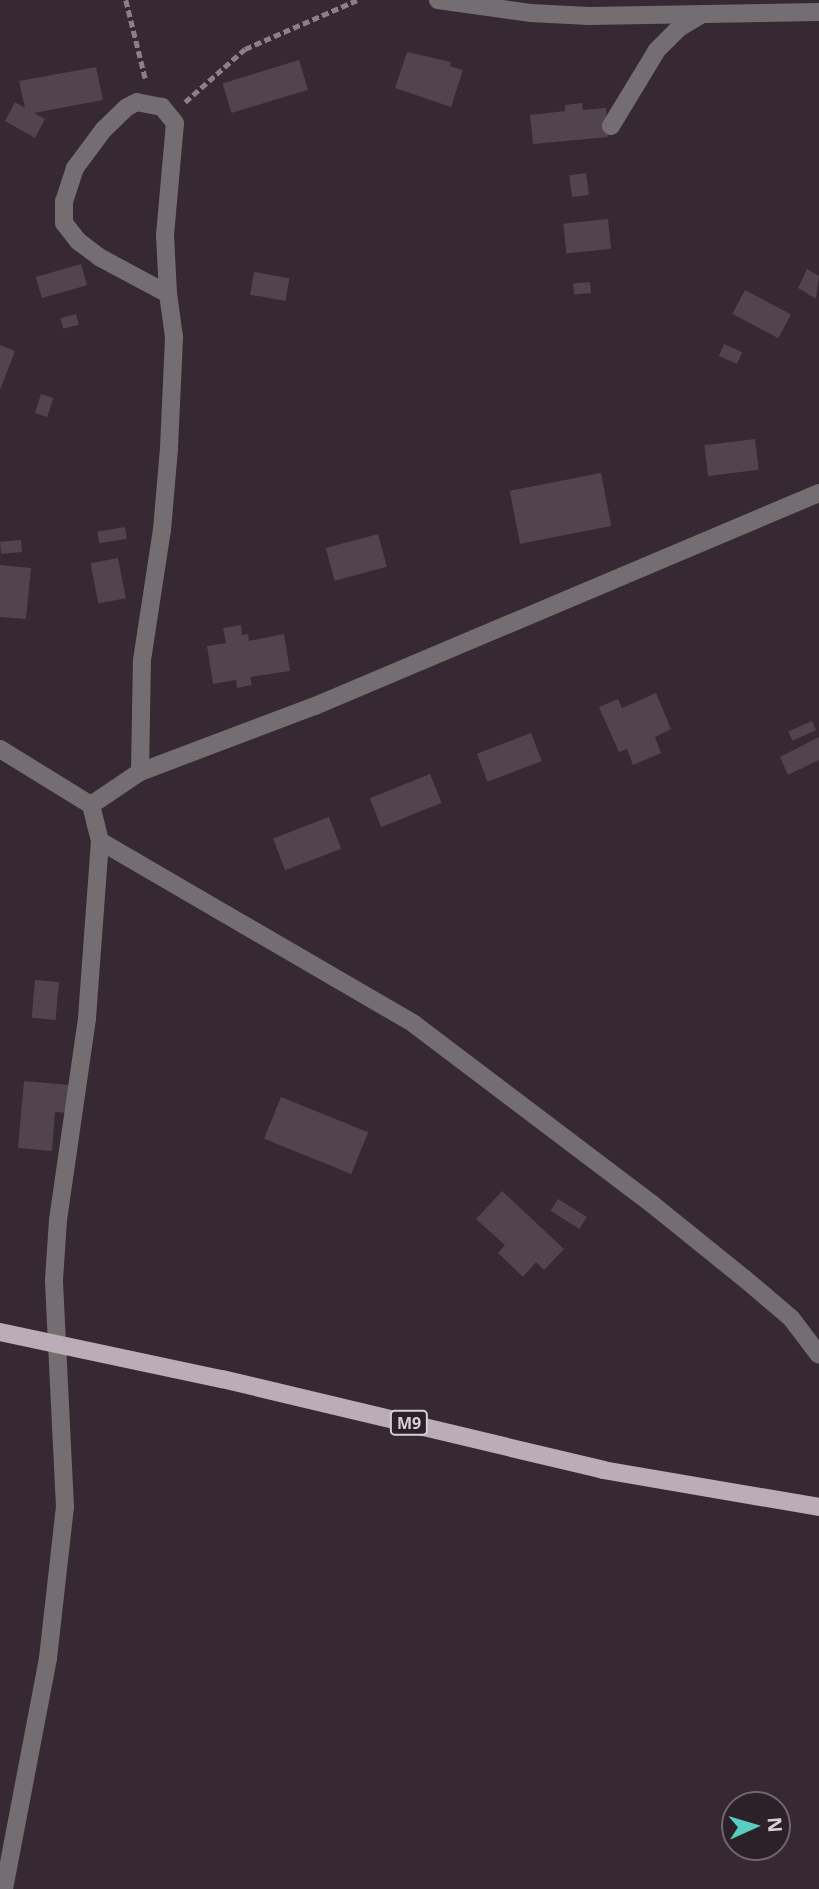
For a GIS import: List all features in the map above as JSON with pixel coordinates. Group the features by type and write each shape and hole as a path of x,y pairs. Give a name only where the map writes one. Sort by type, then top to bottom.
{"main road":[{"name":"M9","path":"0,1332 222,1379 603,1470 819,1507"}],"street":[{"path":"438,0 530,13 819,12"},
{"path":"611,126 657,50 679,28 702,14"},
{"path":"140,772 142,660 162,530 169,448 174,337 168,294 165,235 175,149 175,123 171,114 150,103 132,104 93,141 70,179 64,201 64,223 78,242 99,257 168,294"},
{"path":"92,805 140,772 315,706 819,493"},
{"path":"0,749 92,805 100,841 87,1018 58,1220 55,1344 65,1507 48,1658 4,1889"},
{"path":"100,841 414,1024 652,1204 745,1279 791,1318 819,1355"}],"path":[{"path":"126,0 150,103"},
{"path":"171,114 244,49 357,0"}],"building":[{"path":"407,52 451,62 450,66 463,70 451,107 395,88"},
{"path":"299,60 308,90 232,113 222,83"},
{"path":"96,67 103,100 34,113 45,119 35,138 5,121 15,102 25,108 19,81"},
{"path":"582,103 583,110 606,108 608,137 533,144 530,115 565,111 565,105"},
{"path":"586,173 589,195 572,197 569,175"},
{"path":"608,219 611,249 566,254 563,224"},
{"path":"81,264 87,285 42,298 36,277"},
{"path":"807,269 819,276 816,299 798,288"},
{"path":"254,272 289,278 285,301 250,295"},
{"path":"590,282 591,293 574,294 573,283"},
{"path":"745,290 791,314 778,338 732,314"},
{"path":"76,314 79,325 63,329 61,318"},
{"path":"724,344 742,352 737,364 719,356"},
{"path":"0,345 15,351 0,390"},
{"path":"41,394 53,398 47,417 35,413"},
{"path":"755,439 759,470 708,476 704,445"},
{"path":"601,473 611,526 520,544 510,491"},
{"path":"125,527 127,539 99,543 97,531"},
{"path":"378,534 387,567 335,581 326,548"},
{"path":"21,540 22,552 1,554 0,542"},
{"path":"118,558 126,598 98,604 91,563"},
{"path":"0,565 31,568 26,619 0,617"},
{"path":"241,625 242,635 248,634 249,641 284,634 290,671 250,677 252,685 237,688 236,680 213,684 207,646 226,643 223,628"},
{"path":"656,693 671,729 655,737 661,753 633,765 627,749 619,752 599,707 618,699 622,708"},
{"path":"812,721 816,730 792,741 788,732"},
{"path":"531,733 542,761 488,782 477,754"},
{"path":"819,737 819,760 788,775 780,757"},
{"path":"430,774 442,803 381,827 370,798"},
{"path":"329,817 341,849 285,870 273,839"},
{"path":"35,980 59,982 56,1020 32,1018"},
{"path":"24,1081 69,1085 67,1113 55,1112 52,1151 18,1148"},
{"path":"281,1097 368,1132 351,1174 264,1139"},
{"path":"502,1191 564,1249 544,1270 536,1262 523,1277 498,1253 505,1245 476,1219"},
{"path":"558,1199 587,1217 579,1229 551,1211"}]}
